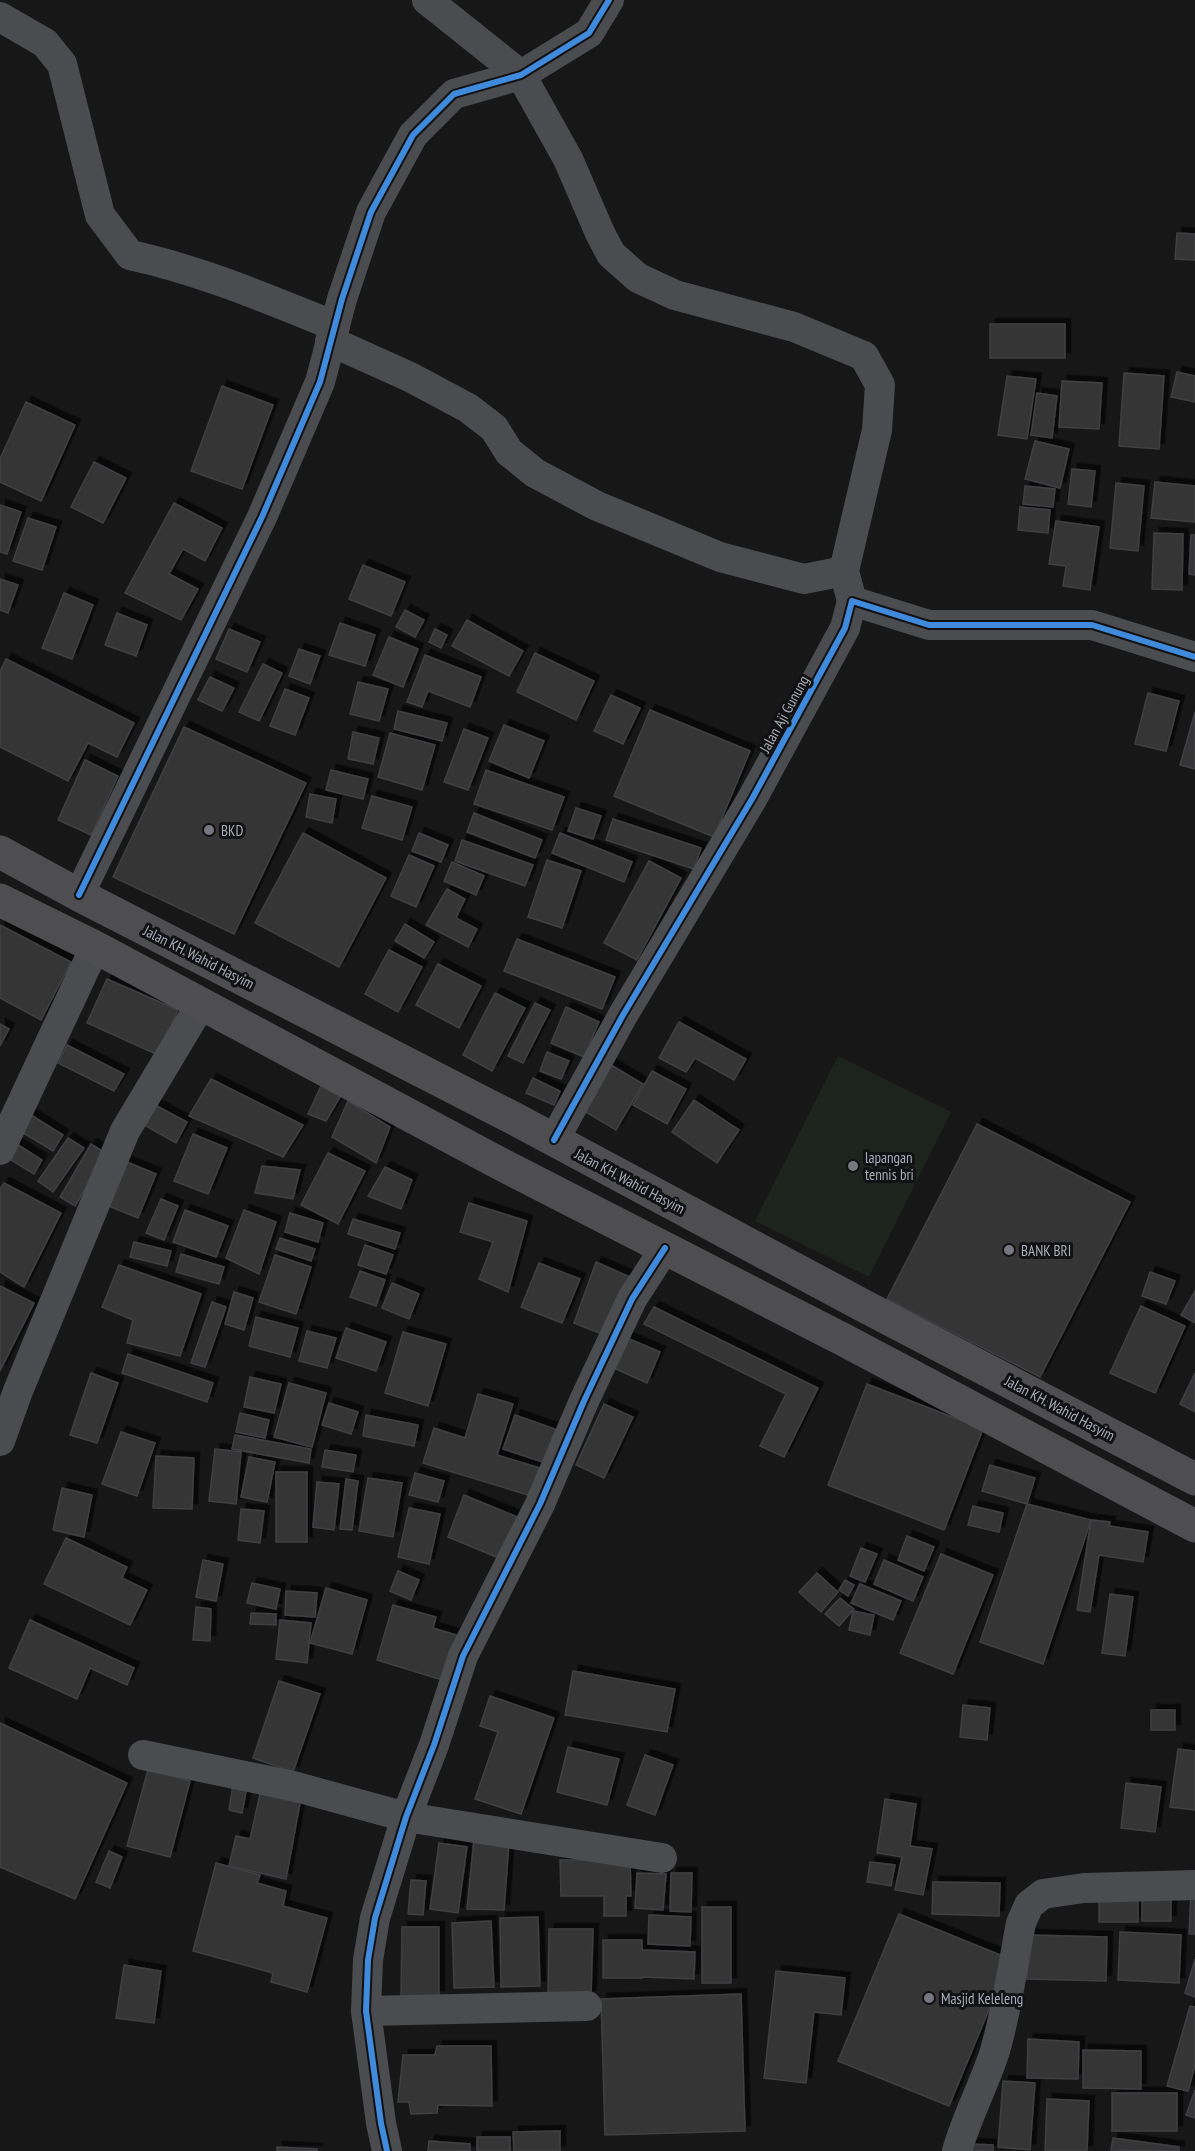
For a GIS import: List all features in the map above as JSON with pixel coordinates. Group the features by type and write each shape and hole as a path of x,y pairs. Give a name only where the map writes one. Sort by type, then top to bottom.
{"highway":[{"name":"Jalan KH. Wahid Hasyim","path":"0,852 554,1140 864,1306 1195,1479"},
{"path":"0,900 95,947 495,1161 844,1340 1195,1526"},
{"path":"844,1340 864,1306"}],"street":[{"path":"427,0 521,75 568,159 600,233 612,254 638,278 675,295 794,327 864,356 880,385 877,430 844,572 852,601 929,625 1092,625 1195,657"},
{"path":"80,895 245,554 320,382 342,299 371,212 413,135 454,94 521,75 589,33 609,0"},
{"path":"0,17 45,43 62,64 100,215 130,255 164,262 225,283 333,334 468,408 494,428 509,452 536,473 597,506 720,557 804,579 844,572"},
{"name":"Jalan Aji Gunung","path":"554,1140 623,1015 763,779 845,628 852,601"},
{"path":"0,1150 95,947"},
{"path":"0,1441 18,1391 125,1131 201,1005"},
{"path":"387,2151 366,2011 368,1960 375,1918 406,1817 434,1745 463,1656 540,1504 588,1390 632,1299 664,1248"},
{"path":"142,1755 293,1786 406,1817 662,1858"},
{"path":"957,2151 964,2125 995,2049 1021,1923 1029,1905 1043,1894 1084,1888 1195,1885"},
{"path":"366,2011 587,2006"}],"shaded area":[{"name":"lapangan tennis bri","path":"838,1056 951,1112 869,1277 755,1221"}],"building":[{"path":"1177,233 1195,234 1195,260 1175,259"},
{"path":"990,324 1065,324 1065,358 990,358"},
{"path":"1177,372 1195,376 1195,402 1171,397"},
{"path":"1124,373 1164,376 1159,449 1119,446"},
{"path":"1007,376 1036,379 1027,439 998,435"},
{"path":"1062,381 1102,383 1099,429 1059,427"},
{"path":"222,386 273,405 242,489 191,471"},
{"path":"1037,393 1057,396 1052,438 1031,435"},
{"path":"26,402 75,425 41,501 0,482 0,459"},
{"path":"1035,441 1069,449 1060,488 1025,479"},
{"path":"94,462 126,478 103,523 71,507"},
{"path":"1072,469 1095,471 1091,507 1068,504"},
{"path":"1155,482 1195,486 1195,522 1151,518"},
{"path":"1116,483 1144,486 1138,551 1110,548"},
{"path":"1025,486 1055,489 1053,507 1023,504"},
{"path":"174,503 222,528 205,561 183,549 169,574 198,589 181,620 125,593"},
{"path":"0,505 21,512 7,554 0,552"},
{"path":"1020,507 1050,510 1048,533 1018,530"},
{"path":"28,518 56,527 42,570 13,561"},
{"path":"1056,521 1099,527 1090,590 1063,586 1066,566 1049,564"},
{"path":"1154,533 1183,534 1182,590 1152,589"},
{"path":"1191,535 1195,535 1195,575 1189,574"},
{"path":"363,565 405,582 391,616 349,599"},
{"path":"0,579 18,585 8,613 0,610"},
{"path":"64,593 93,605 72,659 42,648"},
{"path":"405,610 424,620 415,637 396,627"},
{"path":"117,613 147,625 136,656 105,645"},
{"path":"467,620 523,651 509,676 452,646"},
{"path":"340,623 375,635 365,666 329,655"},
{"path":"229,629 260,642 247,672 216,659"},
{"path":"435,629 447,635 441,648 429,642"},
{"path":"389,637 418,649 403,687 373,675"},
{"path":"299,649 320,656 310,684 289,676"},
{"path":"535,653 594,681 576,720 517,692"},
{"path":"425,655 481,677 470,707 428,691 422,707 407,702"},
{"path":"6,659 134,723 117,757 88,743 68,781 0,747 0,672"},
{"path":"263,664 282,673 259,721 239,712"},
{"path":"210,677 234,688 222,711 198,700"},
{"path":"358,682 388,689 379,721 350,714"},
{"path":"285,689 309,698 295,735 270,726"},
{"path":"1148,693 1179,701 1166,751 1135,744"},
{"path":"611,695 640,708 623,744 594,731"},
{"path":"650,710 750,751 714,837 614,796"},
{"path":"398,711 447,723 442,741 394,729"},
{"path":"1195,712 1195,769 1180,765"},
{"path":"504,725 544,741 529,778 489,761"},
{"name":"BKD","path":"184,727 306,783 234,934 113,877"},
{"path":"464,729 488,738 468,790 444,782"},
{"path":"353,732 379,738 373,764 348,759"},
{"path":"390,733 435,745 422,790 378,777"},
{"path":"85,760 118,776 91,835 58,820"},
{"path":"331,770 368,779 363,799 326,790"},
{"path":"486,770 564,797 552,830 474,804"},
{"path":"310,794 336,799 332,823 306,817"},
{"path":"372,796 412,807 402,840 362,828"},
{"path":"576,808 601,816 593,839 568,831"},
{"path":"474,813 542,840 535,858 467,832"},
{"path":"613,819 701,848 694,869 606,840"},
{"path":"303,833 386,878 339,967 255,923"},
{"path":"419,833 448,845 441,862 412,851"},
{"path":"560,833 632,862 624,882 552,853"},
{"path":"462,840 533,865 525,886 455,861"},
{"path":"409,855 434,866 416,907 391,896"},
{"path":"547,860 581,871 562,928 528,917"},
{"path":"649,861 681,878 637,960 604,943"},
{"path":"452,862 484,876 476,895 444,881"},
{"path":"447,889 465,899 456,918 477,929 468,947 426,925"},
{"path":"405,924 434,942 424,958 395,941"},
{"path":"0,925 71,962 41,1020 0,998"},
{"path":"517,939 615,977 602,1009 504,971"},
{"path":"389,950 422,967 398,1012 365,994"},
{"path":"438,964 481,986 459,1028 416,1005"},
{"path":"107,979 178,1010 158,1055 87,1023"},
{"path":"495,993 525,1008 492,1071 463,1055"},
{"path":"535,1003 550,1010 523,1063 508,1056"},
{"path":"566,1007 599,1022 584,1057 551,1043"},
{"path":"679,1022 746,1059 734,1080 695,1058 686,1072 659,1058"},
{"path":"0,1024 9,1029 0,1046"},
{"path":"67,1045 124,1074 114,1091 58,1063"},
{"path":"547,1052 569,1061 561,1079 540,1071"},
{"path":"606,1062 643,1084 616,1130 579,1108"},
{"path":"652,1071 686,1089 667,1124 633,1105"},
{"path":"533,1078 560,1091 554,1105 526,1093"},
{"path":"211,1079 303,1125 283,1157 189,1116"},
{"path":"322,1084 340,1097 326,1121 308,1114"},
{"path":"694,1100 739,1130 717,1163 672,1132"},
{"path":"348,1101 390,1127 376,1163 332,1137"},
{"path":"155,1105 187,1122 176,1143 144,1125"},
{"path":"31,1115 63,1135 53,1151 20,1131"},
{"name":"BANK BRI","path":"977,1124 1130,1202 1040,1377 887,1299"},
{"path":"193,1134 227,1148 208,1194 174,1181"},
{"path":"68,1138 84,1148 53,1192 38,1181"},
{"path":"15,1143 42,1160 34,1174 6,1157"},
{"path":"91,1144 107,1154 75,1206 60,1197"},
{"path":"328,1153 365,1171 338,1224 301,1205"},
{"path":"122,1160 156,1174 138,1218 104,1204"},
{"path":"262,1166 300,1170 293,1199 255,1193"},
{"path":"385,1167 412,1180 401,1209 368,1196"},
{"path":"4,1183 61,1213 24,1287 0,1272 0,1189"},
{"path":"161,1199 178,1206 164,1240 146,1233"},
{"path":"469,1203 527,1221 508,1292 479,1279 493,1242 460,1232"},
{"path":"185,1210 228,1226 216,1257 173,1242"},
{"path":"244,1210 276,1222 259,1274 226,1258"},
{"path":"290,1213 323,1223 318,1242 285,1232"},
{"path":"353,1219 400,1233 395,1249 348,1234"},
{"path":"280,1238 315,1249 311,1261 276,1249"},
{"path":"134,1242 171,1251 167,1266 130,1257"},
{"path":"365,1245 393,1255 386,1274 358,1265"},
{"path":"181,1254 224,1267 219,1284 176,1272"},
{"path":"275,1255 311,1267 296,1314 259,1302"},
{"path":"596,1262 632,1278 607,1336 574,1323"},
{"path":"539,1263 580,1279 562,1323 521,1307"},
{"path":"119,1265 201,1294 180,1356 127,1343 133,1320 102,1307"},
{"path":"360,1271 385,1280 376,1306 350,1297"},
{"path":"1150,1272 1175,1281 1166,1304 1142,1296"},
{"path":"392,1283 419,1294 409,1319 382,1308"},
{"path":"0,1286 34,1303 0,1371"},
{"path":"1195,1291 1195,1323 1181,1315"},
{"path":"234,1292 253,1298 244,1330 225,1324"},
{"path":"212,1302 226,1307 205,1367 191,1363"},
{"path":"1141,1306 1185,1326 1155,1393 1110,1373"},
{"path":"654,1307 818,1388 784,1457 760,1446 786,1394 644,1324"},
{"path":"256,1317 298,1328 290,1357 249,1346"},
{"path":"346,1328 386,1342 376,1371 336,1358"},
{"path":"307,1331 336,1338 327,1368 299,1361"},
{"path":"403,1332 446,1344 428,1406 385,1393"},
{"path":"627,1338 660,1352 647,1383 614,1368"},
{"path":"128,1354 213,1383 207,1402 122,1373"},
{"path":"91,1373 118,1383 97,1443 70,1435"},
{"path":"1195,1373 1195,1412 1180,1404"},
{"path":"250,1377 281,1384 274,1413 244,1407"},
{"path":"289,1383 326,1393 312,1447 274,1437"},
{"path":"867,1384 983,1429 944,1530 828,1485"},
{"path":"478,1394 513,1404 497,1455 550,1471 541,1499 423,1463 434,1428 465,1438"},
{"path":"329,1403 358,1412 351,1434 322,1425"},
{"path":"604,1404 633,1417 604,1478 576,1465"},
{"path":"240,1413 269,1420 265,1438 236,1432"},
{"path":"366,1415 418,1425 414,1446 363,1436"},
{"path":"515,1415 563,1432 552,1465 503,1449"},
{"path":"121,1432 155,1443 137,1496 102,1484"},
{"path":"235,1435 311,1449 309,1463 232,1449"},
{"path":"215,1449 241,1452 236,1504 209,1501"},
{"path":"325,1450 356,1455 353,1472 322,1467"},
{"path":"156,1456 194,1458 192,1509 153,1508"},
{"path":"249,1457 275,1462 267,1502 241,1497"},
{"path":"990,1465 1035,1478 1027,1504 982,1491"},
{"path":"276,1472 307,1472 307,1542 276,1542"},
{"path":"415,1473 444,1481 438,1502 409,1495"},
{"path":"368,1478 402,1483 393,1537 359,1531"},
{"path":"346,1479 358,1481 352,1530 340,1529"},
{"path":"317,1482 339,1484 334,1530 313,1527"},
{"path":"62,1488 92,1495 84,1537 53,1530"},
{"path":"464,1495 527,1521 511,1563 448,1537"},
{"path":"1027,1504 1091,1520 1043,1664 980,1642"},
{"path":"973,1506 1003,1513 999,1532 968,1525"},
{"path":"409,1508 440,1514 429,1564 398,1557"},
{"path":"241,1509 264,1511 260,1543 238,1540"},
{"path":"1091,1520 1110,1522 1109,1526 1148,1532 1143,1562 1099,1555 1090,1612 1077,1610"},
{"path":"907,1536 934,1547 924,1571 898,1560"},
{"path":"66,1538 127,1567 122,1578 147,1590 130,1625 44,1584"},
{"path":"861,1548 877,1554 865,1582 850,1576"},
{"path":"941,1554 993,1575 953,1674 900,1653"},
{"path":"203,1560 223,1564 216,1601 196,1597"},
{"path":"884,1560 923,1577 913,1601 874,1584"},
{"path":"398,1571 419,1580 411,1600 390,1591"},
{"path":"817,1573 838,1592 821,1612 799,1592"},
{"path":"845,1580 854,1585 848,1596 839,1590"},
{"path":"252,1583 280,1589 276,1609 247,1603"},
{"path":"860,1584 901,1601 893,1620 851,1603"},
{"path":"326,1588 367,1600 352,1654 310,1643"},
{"path":"286,1591 317,1593 315,1617 285,1615"},
{"path":"1110,1594 1133,1597 1125,1656 1102,1653"},
{"path":"840,1598 854,1609 839,1626 825,1614"},
{"path":"393,1605 436,1617 433,1628 463,1637 449,1682 377,1660"},
{"path":"196,1607 211,1609 210,1641 193,1640"},
{"path":"853,1611 874,1615 870,1635 849,1630"},
{"path":"251,1613 276,1614 276,1625 250,1624"},
{"path":"30,1620 134,1668 127,1685 90,1668 77,1699 9,1668"},
{"path":"280,1620 311,1623 307,1663 276,1659"},
{"path":"573,1671 675,1689 667,1732 565,1715"},
{"path":"279,1681 320,1694 293,1772 253,1758"},
{"path":"490,1696 554,1718 521,1814 475,1799 498,1732 480,1726"},
{"path":"963,1705 990,1708 987,1740 960,1737"},
{"path":"1151,1710 1175,1710 1175,1730 1151,1730"},
{"path":"0,1723 127,1783 75,1899 0,1867"},
{"path":"568,1747 619,1759 607,1805 557,1792"},
{"path":"1178,1749 1195,1751 1195,1810 1170,1807"},
{"path":"645,1755 673,1765 655,1815 627,1805"},
{"path":"148,1770 190,1781 170,1857 127,1846"},
{"path":"234,1778 248,1781 242,1813 229,1810"},
{"path":"1126,1783 1161,1787 1155,1832 1121,1828"},
{"path":"260,1794 300,1803 286,1879 229,1866 236,1836 250,1839"},
{"path":"885,1799 916,1804 910,1846 932,1849 923,1895 895,1890 902,1857 877,1853"},
{"path":"474,1839 509,1842 504,1910 467,1909"},
{"path":"439,1843 467,1847 458,1913 430,1909"},
{"path":"109,1851 122,1857 110,1888 96,1882"},
{"path":"560,1860 630,1860 631,1896 626,1896 626,1916 604,1916 604,1896 561,1896"},
{"path":"870,1862 895,1865 891,1886 867,1882"},
{"path":"216,1863 260,1875 257,1883 286,1891 283,1906 327,1918 307,1992 271,1982 273,1973 193,1951"},
{"path":"637,1873 666,1874 663,1910 635,1908"},
{"path":"671,1873 692,1873 691,1912 670,1911"},
{"path":"411,1880 426,1881 423,1915 408,1914"},
{"path":"933,1882 1000,1883 999,1916 932,1914"},
{"path":"1099,1890 1138,1890 1138,1922 1099,1922"},
{"path":"1142,1891 1171,1891 1171,1921 1142,1921"},
{"path":"1191,1891 1195,1891 1195,1934 1189,1934"},
{"path":"702,1907 731,1907 731,1983 702,1983"},
{"name":"Masjid Keleleng","path":"899,1914 1010,1959 949,2106 838,2061"},
{"path":"649,1915 691,1917 690,1946 648,1944"},
{"path":"538,1917 540,1986 501,1987 500,1918"},
{"path":"491,1921 494,1987 454,1988 452,1923"},
{"path":"402,1927 439,1927 439,1996 401,1996"},
{"path":"549,1929 593,1929 591,1996 548,1995"},
{"path":"1120,1932 1181,1935 1179,1983 1118,1980"},
{"path":"1029,1935 1107,1937 1106,1981 1027,1979"},
{"path":"603,1940 642,1940 642,1950 695,1952 694,1979 603,1978"},
{"path":"1195,1959 1195,1997 1185,1993"},
{"path":"124,1965 161,1971 154,2023 116,2018"},
{"path":"776,1971 845,1978 841,2015 814,2012 806,2083 764,2078"},
{"path":"741,1994 745,2131 605,2135 601,1999"},
{"path":"1190,2006 1195,2007 1195,2065 1188,2091 1167,2086"},
{"path":"1028,2039 1079,2042 1078,2079 1027,2078"},
{"path":"437,2046 491,2046 492,2106 438,2105 437,2113 411,2114 409,2102 398,2102 403,2055 435,2055"},
{"path":"1083,2050 1141,2051 1141,2089 1083,2088"},
{"path":"1003,2081 1035,2083 1030,2150 998,2147"},
{"path":"1195,2090 1195,2118 1186,2115"},
{"path":"1112,2093 1177,2093 1177,2131 1112,2131"},
{"path":"1047,2099 1089,2101 1087,2151 1045,2151"},
{"path":"560,2131 560,2151 514,2151 513,2132"},
{"path":"477,2137 510,2137 510,2151 477,2151"},
{"path":"1113,2138 1179,2147 1179,2151 1111,2150"},
{"path":"429,2141 470,2144 470,2151 428,2151"},
{"path":"969,2144 993,2145 993,2151 968,2151"},
{"path":"277,2147 317,2149 317,2151 277,2151"}],"cycle path":[{"path":"79,895 262,517 320,382 342,299 371,212 413,135 454,94 521,75 589,33 609,0"},
{"path":"554,1140 623,1015 752,799 845,628 852,601 929,625 1092,625 1195,657"},
{"path":"387,2151 366,2011 368,1960 375,1918 406,1817 434,1745 463,1656 540,1504 584,1401 632,1299 665,1248"}],"place":[{"name":"BKD","path":"209,830"},
{"name":"lapangan tennis bri","path":"853,1166"},
{"name":"BANK BRI","path":"1009,1250"},
{"name":"Masjid Keleleng","path":"929,1998"}]}
